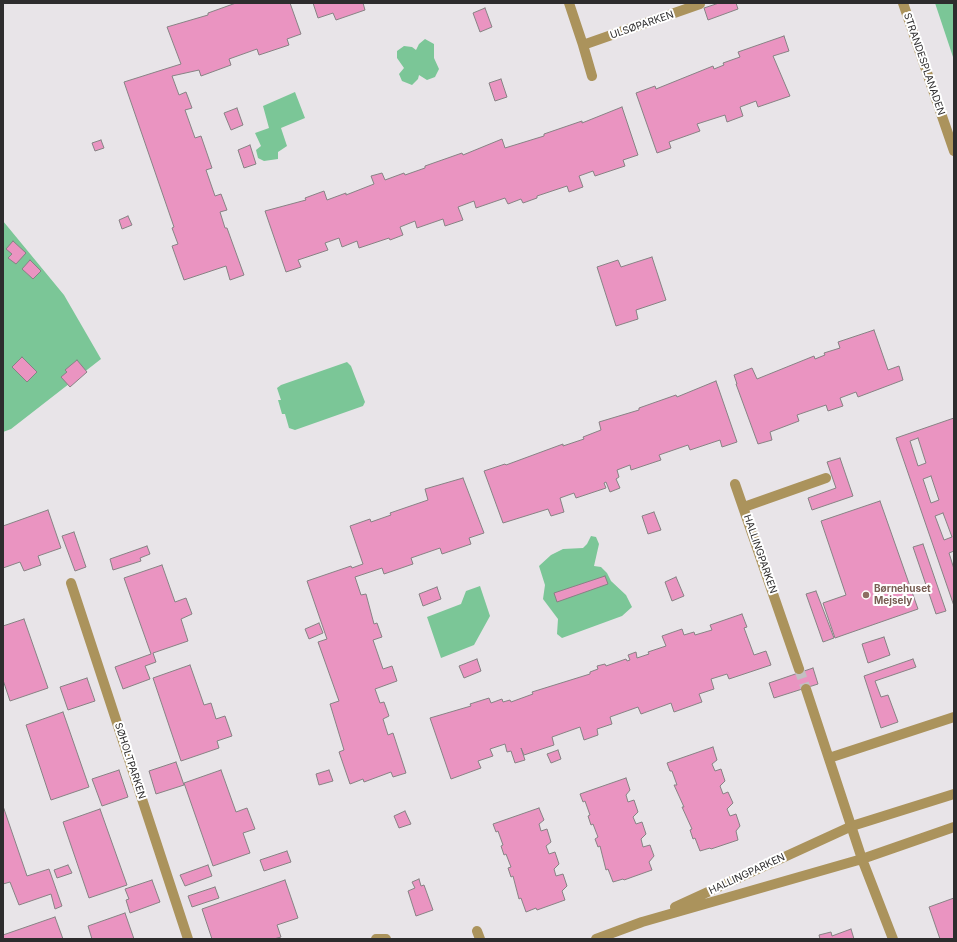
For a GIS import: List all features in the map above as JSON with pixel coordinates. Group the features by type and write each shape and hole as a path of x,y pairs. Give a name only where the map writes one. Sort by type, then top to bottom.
{"street":[{"path":"569,3 592,76"},
{"name":"STRANDESPLANADEN","path":"903,3 954,149"},
{"name":"ULSØPARKEN","path":"583,45 700,4"},
{"path":"744,507 826,478"},
{"name":"HALLINGPARKEN","path":"735,484 799,669"},
{"name":"SØHOLTPARKEN","path":"71,583 188,939"},
{"path":"806,689 862,858 893,939"},
{"path":"829,758 954,718"},
{"name":"HALLINGPARKEN","path":"642,922 852,826 954,794"},
{"name":"HALLINGPARKEN","path":"596,939 642,922 862,858 954,827"},
{"path":"376,939 386,939"}],"green space":[{"path":"935,3 954,3 954,60"},
{"path":"425,39 434,44 434,58 439,69 435,77 427,80 419,75 418,79 412,85 402,81 399,74 404,68 397,58 397,51 404,46 412,47 416,50 419,44"},
{"path":"295,92 305,118 281,128 287,146 278,152 278,159 264,161 258,158 256,150 261,146 255,133 269,128 263,106"},
{"path":"3,221 64,295 101,359 11,429 3,432"},
{"path":"347,362 351,366 365,402 363,406 295,430 289,428 285,414 282,414 278,400 281,400 277,388 281,385"},
{"path":"591,536 596,537 599,544 594,566 601,567 607,573 611,581 626,595 632,607 622,616 562,638 557,634 558,619 543,599 545,585 539,566 551,555 563,549 583,548"},
{"path":"480,586 490,616 474,645 441,658 427,617 461,604 466,591"}],"building":[{"path":"236,3 290,3 301,34 287,39 289,45 259,55 257,49 229,59 231,65 201,76 199,70 172,76 179,95 186,92 192,108 185,110 195,138 201,136 212,168 206,170 215,196 221,194 227,210 220,212 244,275 230,280 226,266 184,280 172,246 178,244 172,228 174,227 124,82 181,64 167,27 208,15 208,13"},
{"path":"313,3 363,3 365,10 336,20 333,13 318,18"},
{"path":"719,3 736,3 738,9 708,20 704,8"},
{"path":"485,8 492,27 480,32 473,13"},
{"path":"784,36 789,51 773,56 790,96 758,107 756,101 740,107 743,116 727,122 725,115 697,124 700,131 669,142 671,148 657,153 636,93 655,86 656,89 713,66 714,69 724,65 723,63 740,57 738,52"},
{"path":"501,79 507,97 495,101 489,83"},
{"path":"622,107 638,155 623,160 625,166 595,176 593,171 579,176 583,187 569,192 567,186 537,196 537,198 523,203 521,199 508,204 505,198 476,208 474,201 458,207 463,220 445,226 443,219 417,228 415,221 400,227 403,235 359,248 357,241 342,247 339,238 325,243 328,250 298,260 301,267 286,272 265,211 306,200 305,198 324,191 327,200 346,193 346,195 374,184 371,176 382,173 385,180 404,173 405,175 425,168 425,166 462,153 463,155 502,139 505,148 544,136 544,134 582,121 582,123"},
{"path":"237,108 243,125 231,130 224,113"},
{"path":"101,140 104,148 95,151 92,143"},
{"path":"250,145 256,164 244,168 238,150"},
{"path":"128,216 132,225 122,229 119,220"},
{"path":"13,241 26,253 16,264 8,258 12,254 6,249"},
{"path":"652,257 666,300 636,310 638,319 616,326 597,267 618,260 621,267"},
{"path":"30,260 41,271 33,279 22,269"},
{"path":"874,330 888,370 899,366 903,380 858,397 856,392 840,398 843,406 828,411 826,405 797,415 799,421 770,432 772,440 758,444 734,375 752,368 757,379 814,356 815,359 825,355 824,353 840,348 838,342"},
{"path":"22,357 37,372 27,382 12,367"},
{"path":"77,360 87,372 70,387 61,377 67,372 65,370"},
{"path":"716,381 737,442 722,447 720,440 690,450 688,445 659,455 661,460 631,470 630,465 617,470 619,477 616,479 620,488 610,492 606,482 604,483 606,488 576,498 574,493 560,498 564,512 551,516 548,509 503,523 484,471 505,464 506,465 563,444 563,446 584,439 583,437 601,430 599,422 639,410 639,408 676,395 677,397"},
{"path":"954,418 954,551 949,553 954,569 954,606 896,438","holes":["918,438 926,463 918,466 910,441","931,476 939,500 931,503 923,479","943,513 952,537 944,540 935,516"]},
{"path":"840,458 853,496 812,510 808,498 836,488 827,462"},
{"path":"463,478 484,533 469,538 471,544 442,554 440,548 411,558 413,564 384,574 382,568 355,577 361,595 366,594 374,624 377,623 382,637 373,640 383,669 392,666 397,681 375,689 380,703 384,702 389,716 383,719 388,735 393,733 406,773 393,777 391,772 364,782 363,779 350,784 339,752 344,750 330,704 339,701 318,642 327,639 307,581 351,566 352,568 363,564 350,526 370,519 371,522 391,515 390,513 428,500 425,489"},
{"path":"880,501 918,609 835,638 823,603 846,595 821,521"},
{"path":"48,510 61,548 38,556 41,565 24,571 20,562 3,568 3,526"},
{"path":"654,512 661,530 648,534 642,516"},
{"path":"74,532 86,567 75,571 62,536"},
{"path":"923,544 946,611 936,614 913,547"},
{"path":"147,546 150,554 140,558 141,561 113,570 110,559"},
{"path":"162,565 175,602 186,598 192,614 181,619 188,641 153,653 156,662 145,666 150,679 123,689 115,667 151,654 124,578"},
{"path":"605,576 608,584 557,602 554,593"},
{"path":"676,577 684,596 672,601 665,582"},
{"path":"437,587 441,599 423,606 419,594"},
{"path":"816,591 834,638 823,642 806,594"},
{"path":"742,614 747,627 744,628 754,655 766,651 771,665 729,679 727,674 711,679 714,689 699,694 702,702 674,712 671,703 641,714 638,707 610,717 612,724 597,729 598,735 584,740 580,727 552,737 554,745 524,755 521,748 525,760 515,763 511,751 507,752 505,744 490,749 493,756 478,761 481,768 451,779 430,718 471,706 470,704 489,698 491,703 502,699 503,702 510,700 511,702 533,694 532,692 590,674 590,672 598,669 597,666 605,664 606,666 626,659 627,661 630,660 628,655 636,652 637,658 649,654 648,652 666,646 662,636 682,629 684,635 694,632 695,635 712,630 710,625"},
{"path":"24,619 48,688 10,701 3,680 3,626"},
{"path":"319,623 323,633 309,639 305,629"},
{"path":"884,637 890,655 868,663 862,644"},
{"path":"477,659 481,671 464,678 459,666"},
{"path":"913,659 916,667 875,681 881,697 888,695 898,722 881,728 864,676"},
{"path":"190,665 204,705 211,703 216,719 225,716 232,736 217,741 219,748 181,761 153,678"},
{"path":"813,668 818,684 774,698 769,683"},
{"path":"87,678 95,701 68,710 60,687"},
{"path":"63,712 89,787 51,800 26,725"},
{"path":"713,747 717,760 712,764 715,771 721,769 725,781 720,786 723,794 728,792 733,803 727,809 730,816 736,814 740,826 736,831 738,840 700,851 695,838 693,839 690,830 692,829 674,785 677,785 672,771 670,771 667,763"},
{"path":"558,750 561,759 551,763 547,754"},
{"path":"176,762 184,785 156,794 149,771"},
{"path":"119,770 128,797 102,806 92,779"},
{"path":"221,770 236,812 247,808 255,829 243,833 250,853 213,866 184,783"},
{"path":"329,770 333,781 319,785 316,774"},
{"path":"626,778 630,790 626,795 628,802 634,800 638,812 633,817 636,824 642,822 646,834 641,839 643,847 650,845 654,856 649,862 652,870 624,880 613,882 608,869 606,870 600,846 598,847 595,839 598,837 593,824 591,825 588,816 590,815 585,801 583,802 580,794"},
{"path":"3,806 27,876 49,869 62,906 55,909 51,894 19,905 10,882 3,884"},
{"path":"539,808 544,820 539,824 541,831 547,829 551,842 546,846 549,854 555,852 559,864 554,869 556,876 563,874 567,886 562,891 565,900 537,910 536,908 526,912 521,898 519,899 513,876 511,877 508,868 511,867 506,854 504,855 501,846 503,845 498,831 496,832 493,824"},
{"path":"100,809 127,885 89,898 63,822"},
{"path":"405,811 411,824 399,828 394,816"},
{"path":"287,851 291,862 264,871 260,860"},
{"path":"68,865 72,873 57,878 54,870"},
{"path":"208,865 212,876 185,886 180,875"},
{"path":"419,879 421,886 424,885 433,910 416,916 408,891 415,888 412,882"},
{"path":"152,880 160,902 130,913 126,900 129,899 125,889"},
{"path":"285,880 298,918 277,925 281,937 274,939 212,939 202,909"},
{"path":"215,887 219,898 192,907 188,896"},
{"path":"954,898 954,939 940,939 929,907"},
{"path":"125,913 134,939 92,939 88,926"},
{"path":"55,917 63,939 3,939 3,935"},
{"path":"851,929 854,939 820,939 819,935 831,932 832,936"}],"tunnel":[{"path":"799,669 806,689"}],"place":[{"name":"Børnehuset Mejsely","path":"866,595"}]}
